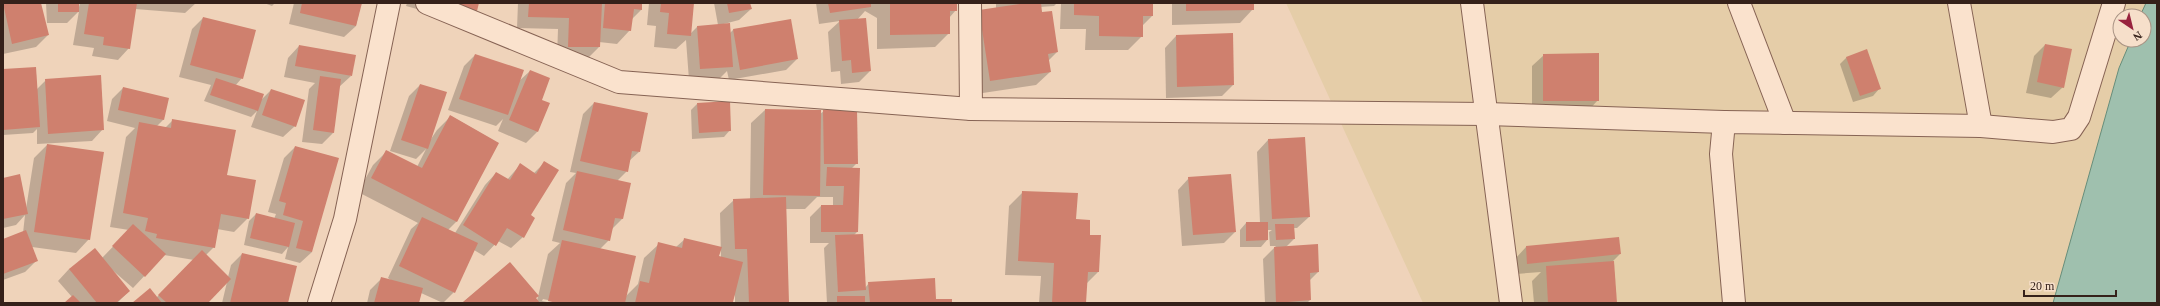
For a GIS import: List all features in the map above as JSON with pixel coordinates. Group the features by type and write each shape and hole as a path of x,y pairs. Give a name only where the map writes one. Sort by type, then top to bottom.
{"street":[{"path":"320,303 345,219 389,3"},
{"path":"427,3 619,82 971,109 1487,114 1724,122 1981,126 2053,132 2071,129 2079,117 2114,3"},
{"path":"970,3 971,109"},
{"path":"1472,3 1511,303"},
{"path":"1739,3 1785,123"},
{"path":"1959,3 1981,126"},
{"path":"1724,122 1721,154 1734,303"}],"shaded area":[{"path":"1286,3 2157,3 2157,303 1423,303"},
{"path":"2146,3 2157,3 2157,303 2053,303 2119,68 2128,48 2152,48 2152,8 2144,8"}],"building":[{"path":"3,3 41,3 49,35 12,44"},
{"path":"58,3 79,3 79,12 58,12"},
{"path":"89,3 137,3 130,49 103,45 104,37 84,34"},
{"path":"302,3 362,3 356,26 300,13"},
{"path":"451,3 479,3 477,11"},
{"path":"529,3 602,3 600,47 568,47 569,18 528,17"},
{"path":"605,3 642,3 642,10 634,9 631,31 603,28"},
{"path":"661,3 694,3 691,36 667,34 669,13 660,12"},
{"path":"727,3 750,3 752,9 729,13"},
{"path":"828,3 871,3 871,7 830,13"},
{"path":"890,3 957,3 957,11 950,11 950,34 890,35"},
{"path":"1027,3 1041,3 1042,12 1052,11 1058,52 1048,54 1051,72 990,81 979,10"},
{"path":"1074,3 1153,3 1153,16 1143,16 1143,37 1099,36 1099,16 1074,15"},
{"path":"1186,3 1254,3 1254,10 1186,11"},
{"path":"203,17 256,30 243,79 190,65"},
{"path":"866,18 871,71 852,73 851,60 842,61 839,20"},
{"path":"791,19 798,59 740,70 733,29"},
{"path":"730,23 733,67 700,69 697,26"},
{"path":"1233,33 1234,85 1177,87 1176,35"},
{"path":"2045,44 2072,49 2064,88 2037,82"},
{"path":"299,45 356,55 352,76 295,66"},
{"path":"1867,49 1881,89 1860,96 1846,57"},
{"path":"1599,53 1599,101 1543,101 1543,54"},
{"path":"475,54 524,70 508,115 459,99"},
{"path":"36,67 40,127 3,130 3,69"},
{"path":"530,70 550,78 542,100 550,103 538,132 509,120"},
{"path":"101,75 104,130 48,134 45,79"},
{"path":"320,76 341,79 334,133 313,130"},
{"path":"216,78 264,94 258,111 210,95"},
{"path":"420,84 447,92 428,149 401,140"},
{"path":"123,87 169,98 164,120 118,110"},
{"path":"271,89 305,100 296,127 262,115"},
{"path":"730,101 731,131 699,133 697,103"},
{"path":"594,102 648,113 640,152 632,151 628,172 580,161"},
{"path":"765,109 821,110 820,196 763,195"},
{"path":"857,109 858,164 824,164 823,110"},
{"path":"450,115 499,143 457,222 371,178 386,150 422,168"},
{"path":"172,119 236,130 227,175 256,180 249,219 221,214 215,248 156,238 157,234 145,231 148,218 123,213 139,122 171,128"},
{"path":"1305,137 1310,217 1272,219 1268,139"},
{"path":"47,144 104,152 90,240 34,232"},
{"path":"295,146 339,158 312,252 296,248 303,221 283,215 286,203 279,201"},
{"path":"544,161 559,170 531,215 535,218 524,238 507,228 496,246 463,225 496,172 510,180 520,163 536,174"},
{"path":"827,167 860,168 858,232 821,232 821,205 843,205 844,186 826,186"},
{"path":"577,171 631,183 623,219 615,218 610,241 563,230"},
{"path":"20,174 28,214 3,219 3,178"},
{"path":"1231,174 1236,232 1193,235 1188,177"},
{"path":"1022,191 1078,193 1076,219 1090,220 1090,235 1101,235 1099,272 1088,272 1086,303 1052,303 1054,263 1018,261"},
{"path":"786,197 789,303 749,303 747,249 735,249 733,199"},
{"path":"256,213 295,223 289,247 250,238"},
{"path":"422,217 478,243 455,293 399,266"},
{"path":"1246,222 1268,222 1268,240 1246,241"},
{"path":"133,224 166,254 145,277 112,246"},
{"path":"1275,224 1294,224 1295,239 1276,240"},
{"path":"26,230 38,261 3,274 3,239"},
{"path":"863,234 866,290 838,292 835,235"},
{"path":"1619,237 1621,254 1527,264 1526,246"},
{"path":"684,238 722,247 719,256 743,262 733,302 736,303 635,303 640,281 649,283 658,242 682,248"},
{"path":"562,240 636,256 625,303 557,303 548,301"},
{"path":"1318,244 1319,272 1310,273 1311,300 1276,303 1274,247"},
{"path":"95,248 130,291 116,303 97,303 69,269"},
{"path":"202,250 231,279 208,303 167,303 158,295"},
{"path":"242,253 297,266 288,303 230,303"},
{"path":"1614,261 1617,303 1548,303 1546,266"},
{"path":"510,262 539,296 536,298 540,303 463,302"},
{"path":"381,277 423,288 419,303 374,303"},
{"path":"935,278 936,299 952,299 952,303 870,303 868,282"},
{"path":"150,288 162,303 132,303"},
{"path":"73,295 81,303 64,303"},
{"path":"837,296 865,296 865,303 837,303"}]}
